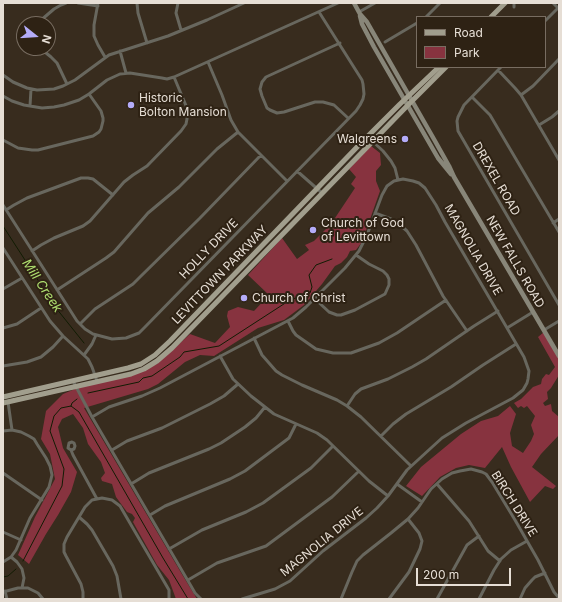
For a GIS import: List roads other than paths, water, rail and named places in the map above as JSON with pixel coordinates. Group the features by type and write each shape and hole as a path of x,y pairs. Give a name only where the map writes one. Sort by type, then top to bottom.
{"main road":[{"name":"NEW FALLS ROAD","path":"354,3 365,30 438,158 454,177"},
{"path":"493,16 505,3"},
{"name":"NEW FALLS ROAD","path":"359,13 367,22 439,147 454,177 559,356"},
{"path":"406,102 438,68"},
{"path":"410,98 445,68"},
{"name":"LEVITTOWN PARKWAY","path":"5,396 136,366 155,355 368,137 406,102"},
{"name":"LEVITTOWN PARKWAY","path":"6,403 138,371 164,356 372,141 406,102"}],"street":[{"path":"47,16 54,9 66,3"},
{"path":"78,3 98,5 94,24 94,36 106,57"},
{"path":"137,3 138,13 146,43"},
{"path":"178,3 176,13 181,30"},
{"path":"3,75 19,85 32,89 54,89 75,80 106,57 207,20 244,3"},
{"path":"3,96 12,101 30,106 47,108 64,106 79,100 107,80 126,73 162,78 174,77 338,3"},
{"path":"359,13 375,3"},
{"path":"427,16 440,3"},
{"path":"546,20 558,8 553,3"},
{"name":"HOLLY DRIVE","path":"3,205 56,290 80,324 88,332 112,339 120,339 139,332 358,108 364,94 360,76 320,12"},
{"path":"385,42 416,25"},
{"path":"340,43 266,77 262,82 260,90 267,108 273,112 280,113 315,102 323,102 334,105 348,118"},
{"path":"120,51 126,73"},
{"path":"50,56 57,63 67,84"},
{"path":"521,95 533,86 559,60"},
{"path":"208,62 231,120 238,132 287,181"},
{"path":"498,70 521,95 559,160"},
{"name":"DREXEL ROAD","path":"498,70 464,106 457,122 458,131 559,305"},
{"path":"32,251 41,244 90,221 129,178 147,166 182,131 188,116 187,108 174,77"},
{"path":"30,106 32,89"},
{"path":"3,140 18,148 38,150 93,136 101,129 103,118 101,111 89,94"},
{"path":"472,97 490,115 559,232"},
{"path":"539,125 559,111"},
{"path":"56,290 114,252 148,213 170,195 217,149 238,132"},
{"path":"92,417 109,407 150,392 288,321 344,268 356,255 368,235 385,189 390,184 398,180 397,172 391,160 384,151 368,137"},
{"path":"80,324 95,309 134,284 261,155"},
{"path":"297,171 322,193"},
{"path":"6,210 28,198 81,178 93,179 113,195"},
{"name":"MAGNOLIA DRIVE","path":"242,599 275,589 290,581 327,548 377,508 411,466 431,448 455,429 508,401 518,394 528,380 529,371 526,360 425,188 413,181 404,179 398,180"},
{"path":"375,213 391,219 407,231 446,300 467,330"},
{"path":"553,223 559,220"},
{"path":"3,248 50,321 90,363 97,381"},
{"path":"314,298 329,312 342,315 355,310 385,294 389,285 387,275 356,255"},
{"path":"3,289 22,278"},
{"path":"288,321 296,335 310,346 326,352 344,354 358,351 379,343 446,300"},
{"path":"3,328 17,324 41,308"},
{"path":"347,406 358,391 395,376 426,359 467,330 498,311"},
{"path":"507,328 533,312"},
{"path":"544,330 559,321"},
{"path":"84,355 92,344 96,335"},
{"path":"3,366 27,362 41,357 63,336"},
{"path":"254,338 262,355 276,371 347,406 361,417 411,466"},
{"path":"381,436 406,414 457,383 516,344"},
{"path":"220,356 229,373 238,384 265,407 279,417 317,433 327,440 372,484 388,496"},
{"path":"73,381 92,417 169,549 195,593 201,599"},
{"path":"112,450 127,441 162,428 210,404 224,396 238,384"},
{"path":"5,396 12,430"},
{"path":"131,484 149,473 221,443 256,418 265,407"},
{"path":"150,515 165,506 230,479 245,471 289,438 296,424"},
{"path":"3,431 12,430 24,433 34,439 50,466 52,475 51,483 30,518 16,550 3,562"},
{"path":"169,549 202,530 246,512 263,503 311,468 333,446"},
{"path":"71,450 97,498"},
{"name":"BIRCH DRIVE","path":"342,599 352,572 359,559 369,549 408,519 437,484 449,475 471,469 475,469 486,474 492,482 559,598"},
{"path":"188,580 217,563 266,546 332,497 359,471"},
{"path":"3,473 42,500"},
{"path":"397,484 422,502"},
{"path":"437,484 469,520 488,551 500,561"},
{"path":"83,599 81,584 66,556 64,548 67,537 87,505 92,500 97,498 109,498 120,506 169,590 169,599"},
{"path":"79,517 92,530 113,566 117,576 121,599"},
{"path":"388,599 409,572 420,550 422,542 419,533 408,519"},
{"path":"3,532 21,540"},
{"path":"437,599 467,545 479,536"},
{"path":"479,599 500,561 511,550 527,541"},
{"path":"10,557 17,562 22,569 24,578 22,588"},
{"path":"520,599 525,588 532,580 535,577 545,573"},
{"path":"6,599 4,591 28,588 35,591 43,599"}],"waterway":[{"name":"Mill Creek","path":"3,226 56,308 84,343"},
{"path":"88,393 139,382 143,378 152,376 180,357 184,352 219,346 290,300 310,293 312,287 309,275 316,265 332,259"},
{"path":"71,406 77,399"},
{"path":"23,561 62,486 64,469 50,431 54,416 61,408 71,406 79,412 188,599"},
{"path":"3,577 8,576 16,569"}],"place":[{"name":"Historic Bolton Mansion","path":"131,105"},
{"name":"Walgreens","path":"405,139"},
{"name":"Church of God of Levittown","path":"313,230"},
{"name":"Church of Christ","path":"244,298"}]}
